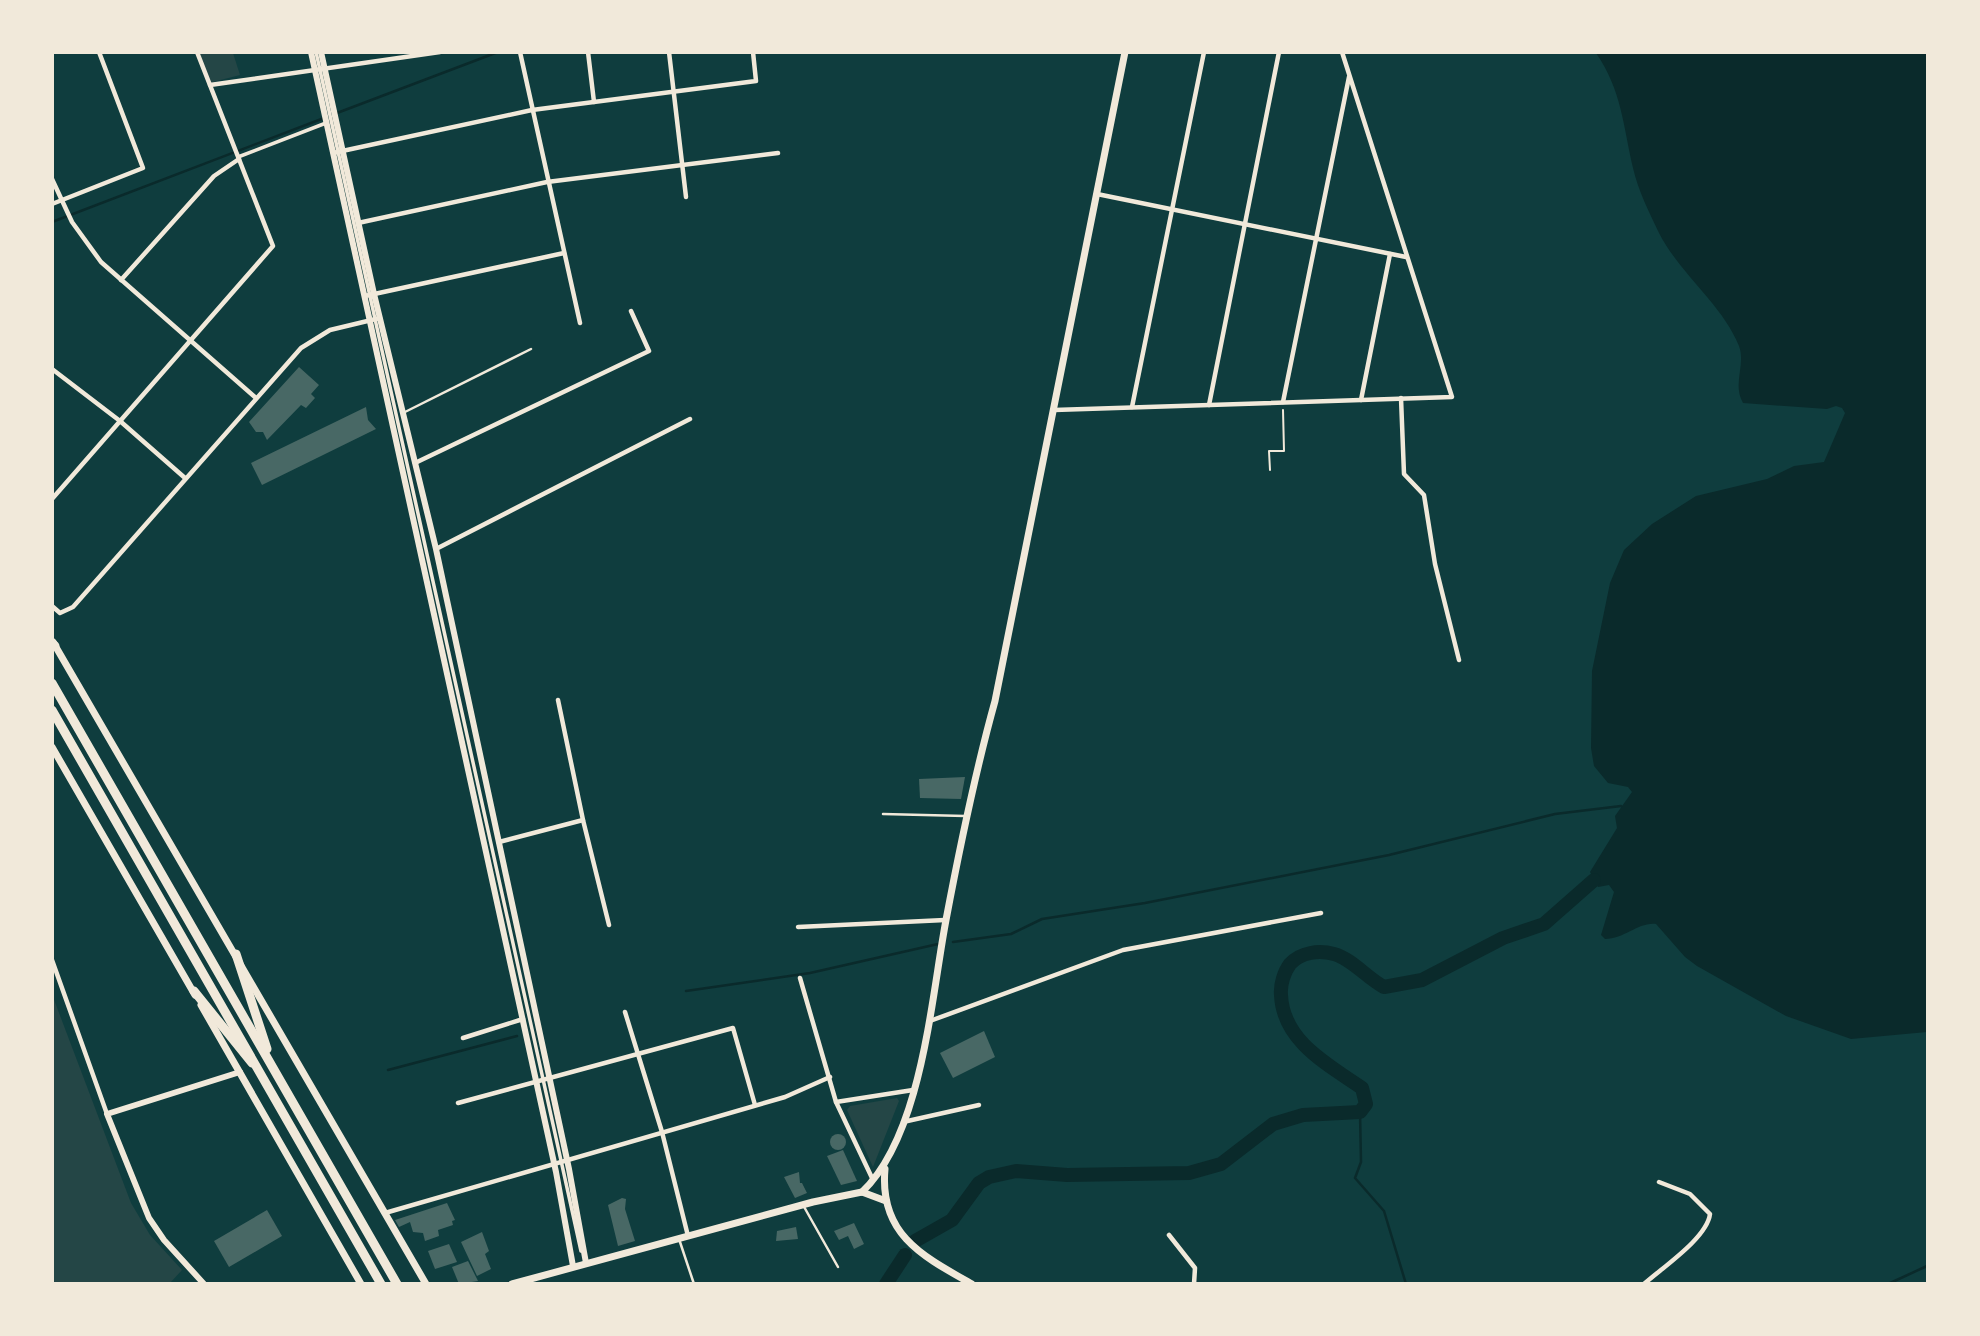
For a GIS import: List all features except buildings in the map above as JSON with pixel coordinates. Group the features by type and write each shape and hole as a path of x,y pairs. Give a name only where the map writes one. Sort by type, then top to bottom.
{"highway":[{"path":"52,683 397,1283"},
{"path":"52,710 382,1283"},
{"path":"236,954 273,1067"},
{"path":"194,991 270,1086"}],"main road":[{"path":"311,52 320,71"},
{"path":"319,52 330,121 359,223 374,319 403,413 436,549 499,842 543,1080 586,1263"},
{"path":"512,1283 803,1205 862,1192 885,1167 913,1090 929,1021 946,920 1054,410 1125,52"},
{"path":"338,152 523,1019 543,1080 561,1162 573,1266"},
{"path":"53,642 426,1283"},
{"path":"448,662 459,659"},
{"path":"52,747 361,1283"},
{"path":"204,1283 164,1240 149,1218 107,1114 240,1072"},
{"path":"885,1167 886,1201 895,1227 913,1248 972,1283"},
{"path":"862,1192 886,1201"}],"street":[{"path":"52,204 143,168 99,52"},
{"path":"52,499 273,246 197,52"},
{"path":"209,85 440,52"},
{"path":"520,52 580,323"},
{"path":"588,52 594,102"},
{"path":"669,52 686,197"},
{"path":"338,152 531,110 755,81 752,52"},
{"path":"1132,407 1204,52"},
{"path":"1209,405 1279,52"},
{"path":"1054,410 1451,397 1342,52"},
{"path":"1283,402 1350,76"},
{"path":"121,280 214,176 238,158 330,121"},
{"path":"359,223 547,183 778,153"},
{"path":"52,179 72,222 92,251 121,280 256,398"},
{"path":"1097,194 1407,257"},
{"path":"369,295 564,254"},
{"path":"1361,400 1390,254"},
{"path":"415,463 649,351 631,311"},
{"path":"52,606 60,613 73,607 309,341 330,330 374,319"},
{"path":"52,369 120,421 185,478"},
{"path":"1401,398 1404,474 1424,495 1433,555 1459,660"},
{"path":"436,549 690,419"},
{"path":"448,662 543,1080"},
{"path":"558,700 583,820 609,925"},
{"path":"499,842 583,820"},
{"path":"929,1021 1123,950 1321,914"},
{"path":"798,927 946,920"},
{"path":"52,960 107,1114"},
{"path":"800,978 836,1102 874,1181"},
{"path":"625,1012 662,1132 688,1236"},
{"path":"463,1038 523,1019"},
{"path":"458,1104 733,1028 755,1105"},
{"path":"385,1213 785,1097 830,1077"},
{"path":"836,1102 913,1090"},
{"path":"902,1123 979,1105"},
{"path":"561,1162 581,1251"},
{"path":"1644,1283 1698,1237 1709,1223 1710,1214 1690,1194 1659,1182"},
{"path":"1169,1235 1195,1268 1194,1283"}],"lane":[{"path":"403,413 531,349"},
{"path":"883,814 968,816"},
{"path":"803,1205 838,1267"},
{"path":"679,1239 694,1283"}],"path":[{"path":"1270,470 1269,451 1284,451 1283,402"}],"shaded area":[{"path":"200,53 233,53 240,75 209,83"},
{"path":"1596,53 1927,53 1927,1032 1851,1039 1786,1016 1697,966 1685,957 1656,924 1649,924 1612,938 1605,939 1601,935 1614,892 1609,885 1598,887 1590,872 1617,828 1615,816 1632,792 1628,787 1608,783 1594,766 1591,748 1592,671 1610,583 1624,550 1652,524 1696,496 1767,479 1794,466 1824,462 1845,413 1842,408 1836,406 1827,409 1743,403 1739,389 1739,346 1722,316 1678,262 1659,233 1635,176 1616,95 1605,67"},
{"path":"53,997 131,1203 150,1235 182,1270 170,1283 53,1283"},
{"path":"897,1098 899,1101 873,1167 847,1110 850,1106"}],"waterway":[{"path":"337,113 498,52"},
{"path":"52,222 324,118"},
{"path":"953,942 1011,934 1042,919 1145,903 1389,855 1555,814 1621,806"},
{"path":"915,1241 952,1220 979,1183 989,1177 1016,1171 1067,1175 1189,1173 1221,1164 1273,1124 1303,1115 1360,1112 1366,1104 1362,1088 1309,1050 1290,1026 1281,991 1286,971 1294,960 1316,952 1341,956 1384,987 1422,980 1503,938 1544,924 1594,880"},
{"path":"686,991 810,973 938,944"},
{"path":"388,1070 517,1036"},
{"path":"1360,1112 1361,1162 1355,1178 1384,1211 1406,1284"},
{"path":"886,1284 905,1255"},
{"path":"1888,1284 1927,1266"}]}
